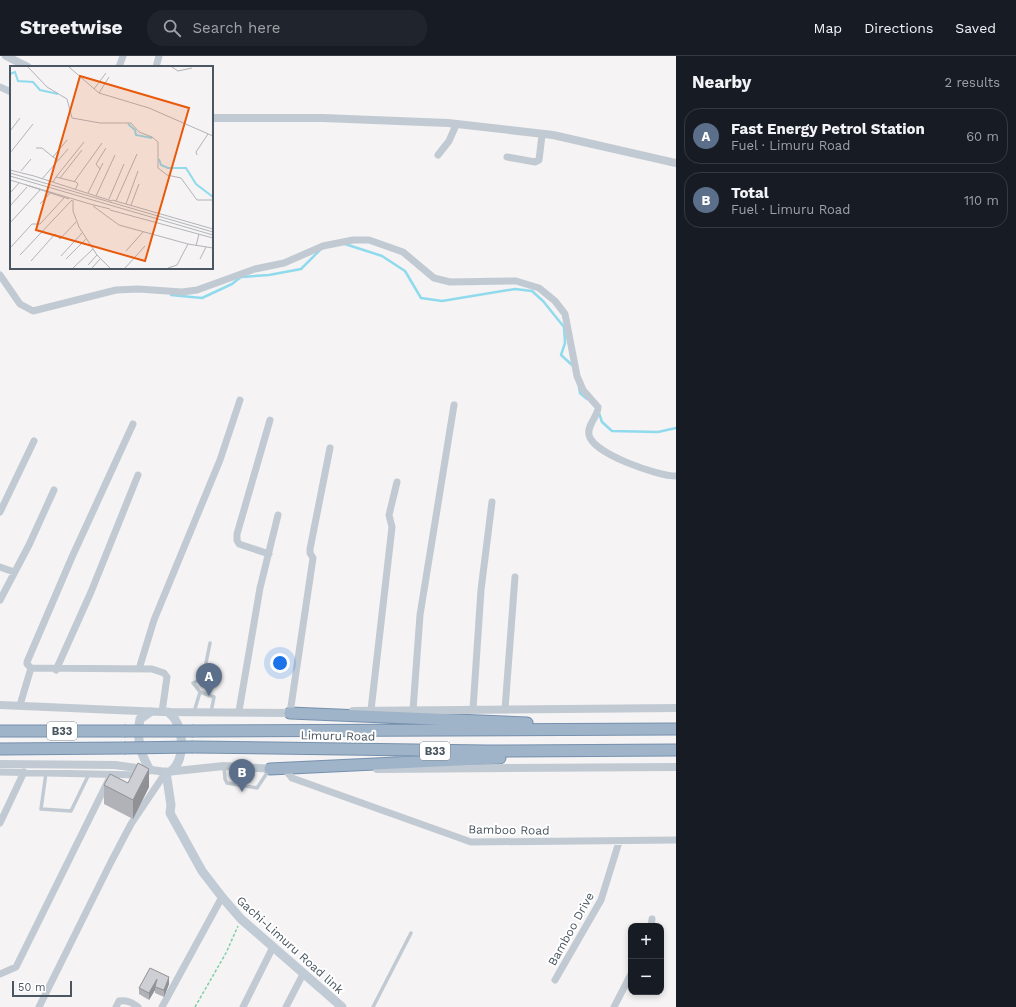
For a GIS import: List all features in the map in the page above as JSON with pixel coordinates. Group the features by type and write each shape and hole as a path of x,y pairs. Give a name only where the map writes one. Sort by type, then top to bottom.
{"highway":[{"path":"290,713 676,729"},
{"name":"Limuru Road","path":"0,731 194,732 676,729"},
{"name":"Limuru Road","path":"0,749 193,747 487,751 676,750"},
{"path":"270,769 676,750"}],"main road":[{"path":"147,769 140,752 138,726 140,719 150,712"},
{"path":"165,712 175,717 180,727 181,742 181,756 176,767 168,772"},
{"name":"Gachi-Limuru Road link","path":"168,772 171,805 170,813 202,872 222,898 241,919 342,1007"}],"street":[{"path":"6,56 24,62"},
{"path":"119,66 123,56"},
{"path":"156,66 159,56"},
{"path":"0,87 10,92"},
{"path":"213,118 323,118 456,124 542,135 603,146 676,162"},
{"path":"438,155 449,141 456,124"},
{"path":"507,157 535,162 540,160 542,135"},
{"path":"0,275 20,304 33,311 116,290 138,289 182,292 197,290 255,269 284,263 323,246 353,240 369,240 403,252 434,278 450,282 516,281 538,288 555,301 565,314 577,376 583,390 598,407 589,432 594,444 602,451 648,470 666,476 676,476"},
{"path":"138,669 154,620 220,460 240,400"},
{"path":"413,710 420,615 454,405"},
{"path":"269,554 239,544 237,534 270,420"},
{"path":"133,424 75,550 27,664 31,668 56,670 159,670 167,678 165,712"},
{"path":"0,512 34,441"},
{"path":"290,713 314,558 310,554 310,549 330,448"},
{"path":"56,670 91,592 138,475"},
{"path":"371,710 392,527 389,515 396,482"},
{"path":"0,600 29,545 54,490"},
{"path":"473,710 481,590 492,502"},
{"path":"239,711 260,588 278,515"},
{"path":"0,567 14,572"},
{"path":"505,709 515,577"},
{"path":"20,705 31,668"},
{"path":"0,705 150,712 239,711 290,713 371,710 676,708"},
{"path":"0,764 115,765 168,772 224,766 270,769 676,767"},
{"path":"0,772 46,772 138,776 147,769"},
{"name":"Bamboo Road","path":"285,769 292,778 465,841 496,843 676,840"},
{"path":"0,823 24,772"},
{"path":"39,1007 131,824 168,772"},
{"path":"0,974 16,967 111,775"},
{"name":"Bamboo Drive","path":"555,980 601,900 619,842"},
{"path":"162,1007 222,898"},
{"path":"243,1007 273,947"},
{"path":"286,1007 303,974"},
{"path":"614,1007 628,980"},
{"path":"116,1007 119,1001 130,1001 138,1007"}],"lane":[{"path":"210,643 203,678 193,682 200,692 214,697 211,712"},
{"path":"194,712 200,692"},
{"path":"224,766 227,783 257,788 270,769"},
{"path":"46,772 41,809 67,812 73,809 89,774"},
{"path":"373,1007 411,933"}],"path":[{"path":"195,1007 226,953 241,919"}],"building":[{"path":"138,763 149,769 133,800 104,785 110,774 128,783"},
{"path":"150,968 169,977 164,990 155,987 157,979 149,993 139,988"}],"waterway":[{"path":"345,244 382,256 405,271 421,298 442,301 515,289 532,291 543,301 564,327 565,343 561,355 572,365"},
{"path":"171,295 202,298 232,284 241,277 269,275 301,269 320,250"},
{"path":"579,387 580,393 587,399"},
{"path":"599,413 602,422 612,431 658,432 676,428"}],"place":[{"name":"Fast Energy Petrol Station","path":"209,696"},
{"name":"Total","path":"242,792"}]}
